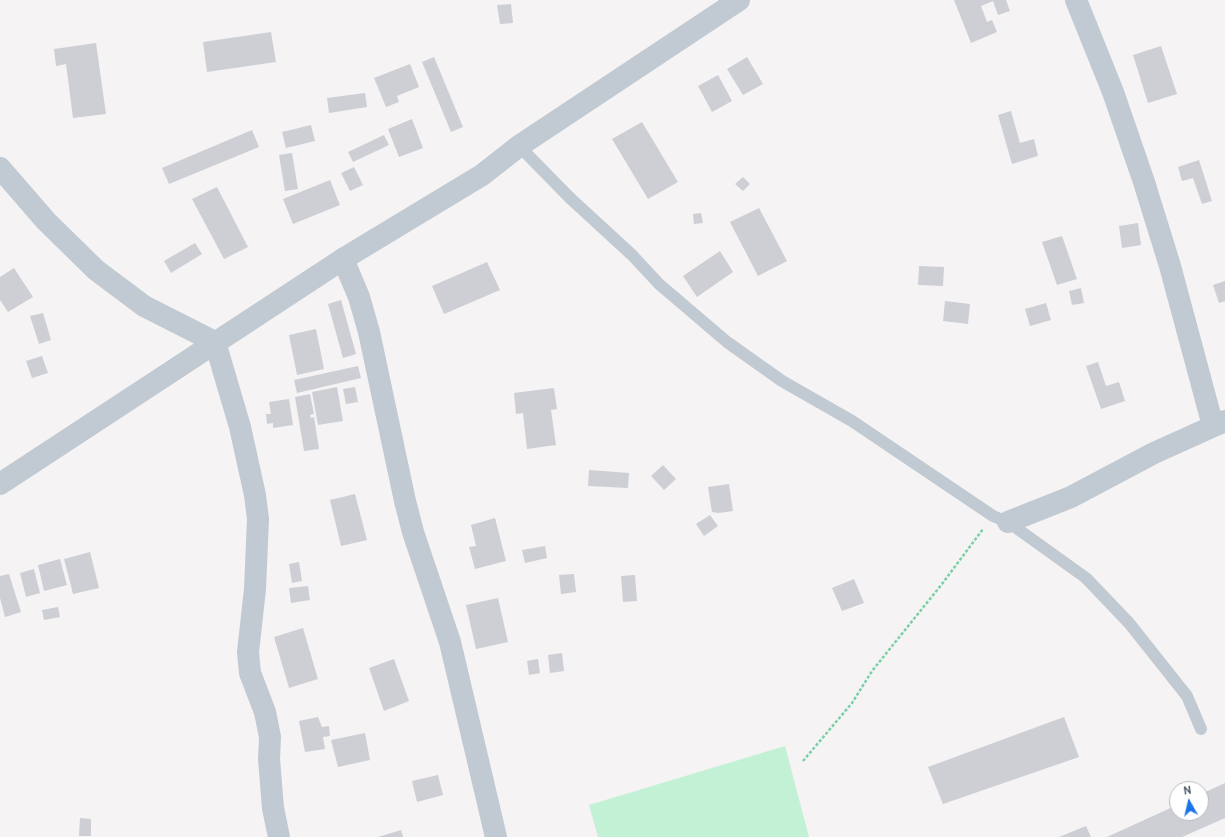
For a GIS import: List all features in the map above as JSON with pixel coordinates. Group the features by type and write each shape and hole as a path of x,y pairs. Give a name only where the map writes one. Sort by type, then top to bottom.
{"street":[{"path":"0,484 343,259 482,175 519,146 739,0"},
{"path":"1000,519 1071,497 1154,453 1219,424 1144,182 1113,92 1076,0"},
{"path":"0,168 46,221 96,270 144,306 215,342 240,427 256,501 258,519 255,582 248,652 250,673 264,712 270,737 272,808 279,837"},
{"path":"343,259 359,298 369,332 405,501 413,532 450,642 496,837"}],"lane":[{"path":"519,146 570,198 632,255 659,284 727,342 782,381 852,421 1086,578 1129,623 1187,696 1201,729"}],"path":[{"path":"803,761 852,703 872,671 942,584 1000,519"}],"green space":[{"path":"785,746 809,837 598,837 589,805"}],"building":[{"path":"954,0 1006,0 1010,11 998,15 993,1 981,6 987,22 992,20 997,32 971,43"},
{"path":"511,4 513,23 500,24 497,5"},
{"path":"271,32 276,62 207,72 203,42"},
{"path":"96,43 106,114 73,118 66,64 56,66 54,49"},
{"path":"1161,46 1177,94 1148,103 1133,55"},
{"path":"434,57 463,127 451,132 422,62"},
{"path":"747,57 763,84 743,95 727,69"},
{"path":"410,64 419,87 397,96 399,102 386,107 374,78"},
{"path":"718,75 732,101 712,112 698,86"},
{"path":"365,93 367,107 329,113 327,98"},
{"path":"1011,111 1020,143 1034,139 1038,156 1012,164 998,115"},
{"path":"412,119 423,148 399,157 388,129"},
{"path":"642,122 678,182 648,199 612,139"},
{"path":"311,125 315,141 286,148 282,132"},
{"path":"252,130 259,147 169,184 162,168"},
{"path":"384,135 389,145 353,162 348,152"},
{"path":"292,153 298,189 285,191 279,155"},
{"path":"1199,160 1212,201 1202,204 1193,178 1182,181 1178,167"},
{"path":"354,167 363,185 350,191 341,173"},
{"path":"743,177 750,184 743,191 735,184"},
{"path":"330,180 340,205 293,224 283,199"},
{"path":"217,187 248,247 224,259 192,199"},
{"path":"759,208 787,261 758,276 730,222"},
{"path":"701,213 703,223 694,224 693,214"},
{"path":"1138,223 1141,245 1122,248 1119,226"},
{"path":"1062,236 1077,279 1057,285 1042,242"},
{"path":"195,243 202,254 171,273 164,261"},
{"path":"720,251 733,272 697,297 683,276"},
{"path":"487,262 500,290 444,314 432,286"},
{"path":"919,266 944,267 943,286 918,285"},
{"path":"14,268 33,297 8,312 0,300 0,277"},
{"path":"1225,281 1225,301 1219,303 1213,285"},
{"path":"1081,288 1084,303 1072,305 1069,291"},
{"path":"341,300 356,354 343,358 328,304"},
{"path":"945,301 970,304 968,324 943,321"},
{"path":"1046,303 1051,320 1030,326 1025,309"},
{"path":"43,313 51,340 39,344 30,316"},
{"path":"316,329 324,369 297,375 289,335"},
{"path":"42,356 48,373 32,378 26,361"},
{"path":"1098,362 1106,386 1119,382 1125,401 1101,409 1086,366"},
{"path":"358,366 361,378 297,393 294,380"},
{"path":"337,387 343,421 318,425 312,392"},
{"path":"355,387 358,402 346,404 343,389"},
{"path":"554,388 557,409 551,410 556,445 527,449 523,413 516,414 514,393"},
{"path":"310,394 314,414 310,415 311,418 314,417 319,449 304,451 295,397"},
{"path":"289,399 293,425 273,428 273,423 267,424 266,414 271,414 269,402"},
{"path":"663,465 676,479 664,490 651,476"},
{"path":"589,470 629,473 628,488 588,486"},
{"path":"729,484 733,511 719,513 712,512 708,487"},
{"path":"355,494 367,540 341,546 330,500"},
{"path":"710,515 718,526 704,536 696,524"},
{"path":"495,518 506,561 475,569 469,547 476,546 471,525"},
{"path":"545,546 547,558 525,563 522,550"},
{"path":"90,552 99,588 73,594 64,559"},
{"path":"60,559 67,585 44,591 38,565"},
{"path":"299,562 302,581 292,583 289,564"},
{"path":"34,569 40,593 26,597 20,573"},
{"path":"9,574 21,612 5,617 0,598 0,576"},
{"path":"574,574 576,592 561,594 559,575"},
{"path":"635,575 637,601 623,602 621,576"},
{"path":"854,579 864,603 842,611 832,588"},
{"path":"308,586 310,600 291,603 289,588"},
{"path":"498,598 508,642 476,649 466,605"},
{"path":"58,607 60,617 44,620 42,610"},
{"path":"303,628 318,679 289,688 274,637"},
{"path":"562,653 564,671 550,673 548,655"},
{"path":"394,659 409,701 384,711 369,668"},
{"path":"538,659 540,673 529,675 527,661"},
{"path":"318,717 322,727 329,726 330,736 323,737 325,749 305,752 299,721"},
{"path":"1064,717 1079,757 943,804 928,767"},
{"path":"365,733 370,760 338,767 331,740"},
{"path":"438,775 443,795 417,802 412,781"},
{"path":"1225,783 1225,818 1182,837 1107,837 1169,809 1169,821 1209,821 1209,790"},
{"path":"80,818 91,819 91,836 79,836"},
{"path":"1086,826 1091,837 1059,837"},
{"path":"401,830 403,837 378,837"}]}
